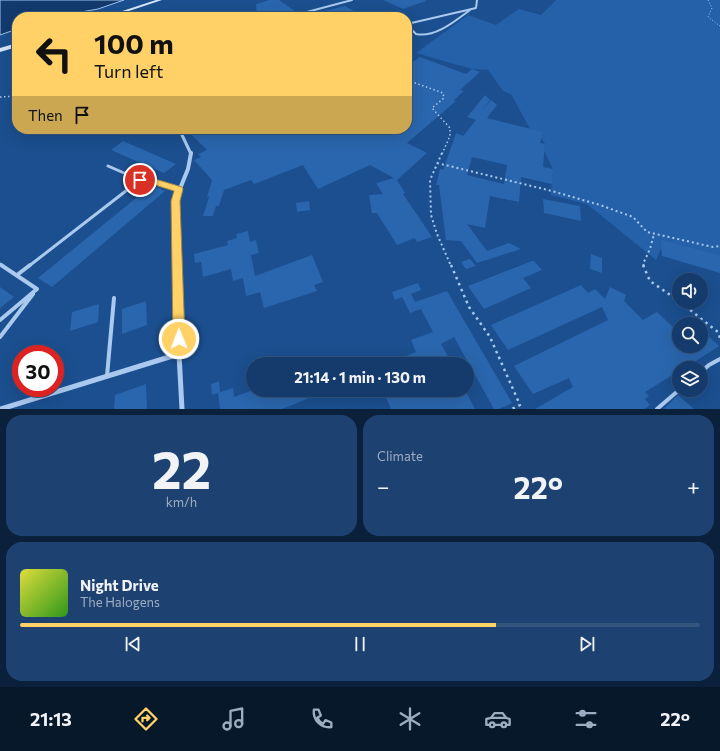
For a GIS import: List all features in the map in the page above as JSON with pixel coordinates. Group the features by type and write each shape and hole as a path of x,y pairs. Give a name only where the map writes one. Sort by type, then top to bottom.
{"street":[{"path":"122,12 160,0"},
{"path":"0,50 12,46"},
{"path":"182,135 191,153 189,168 178,189 175,201 182,409"},
{"path":"1,409 179,354"}],"lane":[{"path":"307,12 352,0"},
{"path":"412,24 476,8 477,0"},
{"path":"412,30 416,34 426,34 454,22 470,10"},
{"path":"108,166 140,180 155,182 178,189"},
{"path":"17,275 140,180"},
{"path":"0,264 37,289"},
{"path":"0,320 37,289"},
{"path":"0,337 37,289"},
{"path":"107,376 114,298"},
{"path":"708,366 720,359"},
{"path":"657,409 672,396"}],"path":[{"path":"708,0 712,8 708,17 720,26"},
{"path":"412,82 443,93 444,98 432,108 450,128 450,136 430,180 431,215 437,234 469,307 490,337 520,405 512,409"},
{"path":"0,97 12,96"},
{"path":"437,164 552,191 600,205 633,217 646,232 706,246 720,246"},
{"path":"654,234 650,249 643,264 650,281 672,296"},
{"path":"689,309 718,332 720,338"}],"shaded area":[{"path":"0,0 124,0 98,9 81,12 12,12 12,31 0,35"},
{"path":"556,0 720,0 720,255 660,239 661,248 656,260 587,204 551,195 553,169 544,151 545,144 541,138 542,132 530,129 511,94 503,91 488,70 472,69 416,53 468,15 496,25 519,9 541,15"}],"building":[{"path":"269,0 279,0 296,12 257,12 256,4"},
{"path":"383,0 425,0 426,1 403,9"},
{"path":"345,6 354,11 351,12 320,12"},
{"path":"420,57 466,74 472,69 480,72 460,90 464,91 454,100 456,101 407,143 427,153 397,180 405,193 403,194 432,237 417,242 415,238 397,245 377,213 372,213 369,195 383,194 376,183 394,178 370,165 318,189 303,165 254,184 251,180 224,190 219,206 216,206 213,216 203,216 209,197 207,197 212,180 194,160 201,157 198,154 207,150 192,135 412,134 412,63"},
{"path":"485,95 490,100 481,112 491,100 497,105 487,118 543,132 540,143 545,144 543,167 553,169 552,184 521,177 519,202 490,196 485,228 467,224 487,251 509,243 521,249 477,263 461,241 446,240 439,185 436,185 440,169 443,170 456,133 463,136 476,120 467,117","holes":["472,157 507,165 504,184 467,175"]},
{"path":"123,141 176,164 164,173 111,150"},
{"path":"152,185 165,191 52,287 38,278"},
{"path":"543,199 580,206 581,221 544,213"},
{"path":"309,201 310,210 297,212 296,203"},
{"path":"248,231 250,242 256,240 259,253 251,255 255,276 312,255 323,282 314,285 317,291 264,308 260,292 246,296 243,278 233,281 231,269 203,277 201,262 195,263 194,254 228,245 227,241 237,238 236,234"},
{"path":"660,239 720,255 720,273 662,256"},
{"path":"591,254 602,258 602,273 590,269"},
{"path":"470,259 476,266 466,269 461,262"},
{"path":"534,261 542,270 523,278 531,288 484,309 468,286"},
{"path":"418,283 421,290 411,294 415,302 447,291 512,403 499,409 494,409 474,373 474,357 465,357 454,337 441,344 448,357 404,357 416,352 411,340 433,332 421,309 410,313 402,297 395,300 392,292"},
{"path":"581,285 588,293 595,289 605,299 610,287 626,295 624,301 643,320 657,312 672,326 672,353 708,353 708,336 719,346 696,361 672,361 672,375 645,392 649,396 645,399 650,405 644,409 535,409 573,387 569,378 533,394 514,366 608,320 602,307 508,350 491,325"},
{"path":"0,287 14,297 0,308"},
{"path":"146,301 147,325 122,334 122,309"},
{"path":"99,304 98,322 70,331 72,312"},
{"path":"219,381 220,392 212,395 211,384"},
{"path":"146,384 147,409 114,409 115,395"},
{"path":"233,388 234,397 246,393 246,397 312,397 282,409 220,409 218,393"},
{"path":"386,397 469,397 475,409 391,409"},
{"path":"676,397 680,397 694,409 664,409"}],"route":[{"path":"140,180 155,182 178,189 175,201 179,339"}]}
